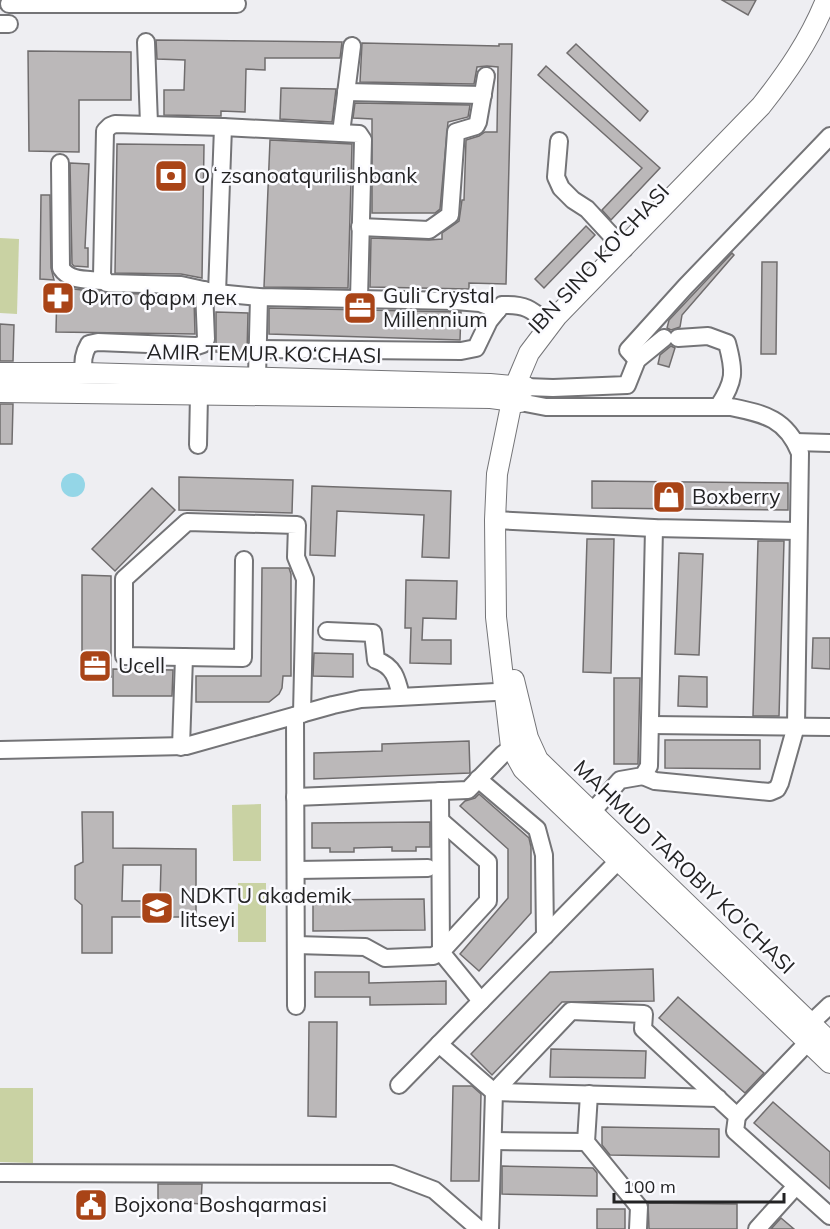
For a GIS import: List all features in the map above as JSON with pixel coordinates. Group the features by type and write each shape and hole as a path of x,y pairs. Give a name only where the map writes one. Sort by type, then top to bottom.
{"main road":[{"name":"MAHMUD TAROBIY KO'CHASI","path":"827,10 788,70 760,106 550,326 529,353 497,474 500,520 496,617 523,769 809,1033 830,1042"},
{"name":"IBN SINO KO'CHASI","path":"518,394 539,360 572,317 767,115 806,65 827,10"},
{"name":"AMIR TEMUR KO‘CHASI","path":"0,373 84,373 490,384 518,394"},
{"name":"AMIR TEMUR KO‘CHASI","path":"0,392 491,398 518,394"},
{"name":"MAHMUD TAROBIY KO'CHASI","path":"510,692 521,716 519,743"},
{"name":"MAHMUD TAROBIY KO'CHASI","path":"519,743 592,812 809,1033 830,1063"}],"street":[{"path":"9,4 237,4"},
{"path":"146,42 148,124"},
{"path":"341,133 352,46"},
{"path":"360,227 429,230 450,215 456,132 476,126 481,116 486,76"},
{"path":"346,92 483,95"},
{"path":"103,280 105,131 110,126 115,124 223,126 359,134 363,140 359,299"},
{"path":"84,373 82,362 85,351 89,345 98,342 197,346 203,344 206,339 223,126"},
{"path":"637,360 628,350 830,136"},
{"path":"559,141 556,177 561,188 587,209 624,249"},
{"path":"60,163 60,268 65,275 74,278 103,280 107,283 182,285 259,297 455,301 480,303 498,310"},
{"path":"257,377 259,297"},
{"path":"258,349 461,351 476,348 489,321 502,305 518,304 527,307 550,326"},
{"path":"518,394 553,388 627,385 637,360 671,338 708,336 727,343 733,366 730,389 718,407"},
{"path":"198,445 199,394"},
{"path":"518,394 546,407 718,407 759,413 781,423 800,453 796,726 777,789 770,792 655,781 643,776 620,780 592,812"},
{"path":"795,442 830,443"},
{"path":"500,520 654,528 798,531"},
{"path":"244,560 243,658 124,656 124,579 187,522 297,525 296,557 305,579 295,797 296,1006"},
{"path":"643,776 649,766 651,725 654,528"},
{"path":"327,631 373,633 376,660 385,663 396,675 401,696"},
{"path":"181,747 184,657"},
{"path":"0,750 181,747 361,699 510,692"},
{"path":"651,725 830,727"},
{"path":"295,797 468,790 519,743"},
{"path":"478,779 537,829 544,855 545,936"},
{"path":"440,791 441,952 482,1001"},
{"path":"296,945 365,947 386,958 434,956 441,952 488,901 488,862 441,821"},
{"name":"MAHMUD TAROBIY KO'CHASI","path":"399,1085 619,860"},
{"path":"296,870 428,868"},
{"path":"830,1005 809,1033 737,1116 735,1131 830,1216"},
{"path":"490,1229 494,1092 571,1011 644,1014 643,1029 737,1116"},
{"path":"439,1044 494,1092 718,1098"},
{"path":"589,1094 586,1142 639,1207 638,1229"},
{"path":"494,1141 586,1142"},
{"path":"0,1173 392,1174 434,1190 479,1229"},
{"path":"757,1229 796,1186"}],"green space":[{"path":"0,238 19,239 17,314 0,313"},
{"path":"261,804 261,861 233,861 232,805"},
{"path":"238,883 266,883 266,942 238,942"},
{"path":"0,1088 33,1088 33,1163 0,1162"}],"water":[{"path":"73,473 82,476 85,485 82,494 73,497 64,494 61,485 64,476"}],"building":[{"path":"722,0 756,0 748,15"},
{"path":"156,40 342,42 340,58 265,58 265,70 246,69 245,112 221,111 221,116 164,115 164,90 184,90 185,60 157,59"},
{"path":"362,43 499,46 499,44 512,44 506,284 469,283 469,289 370,287 371,238 442,239 442,233 459,221 462,200 464,200 466,140 485,132 497,132 498,67 477,67 474,84 360,82"},
{"path":"576,44 648,111 640,121 567,53"},
{"path":"28,51 131,52 131,100 79,100 79,152 29,151"},
{"path":"546,66 660,168 611,220 602,210 642,168 538,75"},
{"path":"281,88 336,89 332,122 280,119"},
{"path":"355,103 470,105 468,117 448,122 440,209 435,213 372,213 372,119 353,118"},
{"path":"270,140 352,144 348,288 264,287"},
{"path":"117,144 204,145 202,278 181,274 115,273"},
{"path":"70,163 89,164 85,248 88,248 88,267 72,264"},
{"path":"41,195 50,195 51,268 54,280 40,279"},
{"path":"586,226 595,235 544,288 535,279"},
{"path":"732,253 734,255 682,315 680,327 671,330 667,328 669,320"},
{"path":"762,262 777,262 776,354 761,354"},
{"path":"57,287 107,293 180,295 194,299 195,334 56,332"},
{"path":"269,308 461,312 460,340 269,334"},
{"path":"216,312 248,313 247,353 216,352"},
{"path":"0,324 14,325 13,361 0,361"},
{"path":"671,346 675,348 669,367 658,364 660,355"},
{"path":"0,404 13,404 12,444 0,444"},
{"path":"179,477 293,480 292,513 179,510"},
{"path":"592,481 788,483 788,510 592,508"},
{"path":"312,486 451,491 449,558 422,557 424,515 337,511 335,556 310,555"},
{"path":"152,488 175,510 115,571 92,549"},
{"path":"587,539 614,539 611,673 583,672"},
{"path":"758,541 784,541 779,716 753,716"},
{"path":"679,553 703,554 699,655 675,654"},
{"path":"262,568 289,568 291,574 291,676 283,676 279,694 269,702 196,702 196,676 261,676"},
{"path":"82,575 111,576 111,677 82,677"},
{"path":"406,580 457,581 456,619 423,618 422,640 451,640 451,664 410,663 411,628 405,628"},
{"path":"813,638 830,638 830,669 812,668"},
{"path":"314,653 353,654 353,677 313,676"},
{"path":"113,669 173,670 172,696 113,696"},
{"path":"679,676 707,677 707,707 678,706"},
{"path":"614,678 640,678 638,764 614,764"},
{"path":"665,740 760,740 760,769 665,768"},
{"path":"469,741 470,773 314,779 314,753 382,751 382,744"},
{"path":"479,794 529,838 531,913 479,971 460,954 508,898 508,849 460,806"},
{"path":"82,812 113,812 113,848 196,849 196,917 112,917 112,953 82,953 82,905 75,899 75,866 83,862","holes":["123,865 161,865 160,901 122,901"]},
{"path":"430,822 430,847 416,847 416,851 392,851 392,847 354,848 354,852 330,852 330,848 312,848 312,823"},
{"path":"424,899 425,930 313,931 313,900"},
{"path":"653,969 654,1001 562,1002 492,1075 471,1054 550,972"},
{"path":"315,972 369,972 369,983 446,981 446,1004 370,1005 370,997 315,997"},
{"path":"678,997 764,1073 745,1093 659,1018"},
{"path":"309,1022 337,1022 336,1117 308,1116"},
{"path":"551,1049 646,1051 645,1078 550,1077"},
{"path":"453,1086 472,1086 481,1094 479,1181 451,1181"},
{"path":"773,1102 830,1152 830,1189 754,1123"},
{"path":"602,1127 719,1129 719,1157 610,1155 602,1145"},
{"path":"502,1166 593,1168 597,1173 597,1196 502,1194"},
{"path":"158,1184 202,1184 201,1204 158,1201"},
{"path":"648,1203 737,1204 737,1229 649,1229"},
{"path":"597,1209 625,1209 625,1229 597,1229"},
{"path":"781,1218 794,1229 771,1229"}],"place":[{"name":"Oʻzsanoatqurilishbank","path":"171,176"},
{"name":"Фито фарм лек","path":"58,298"},
{"name":"Guli Crystal Millennium","path":"360,308"},
{"name":"Boxberry","path":"669,497"},
{"name":"Ucell","path":"95,666"},
{"name":"NDKTU akademik litseyi","path":"157,908"},
{"name":"Bojxona Boshqarmasi","path":"91,1205"}]}
